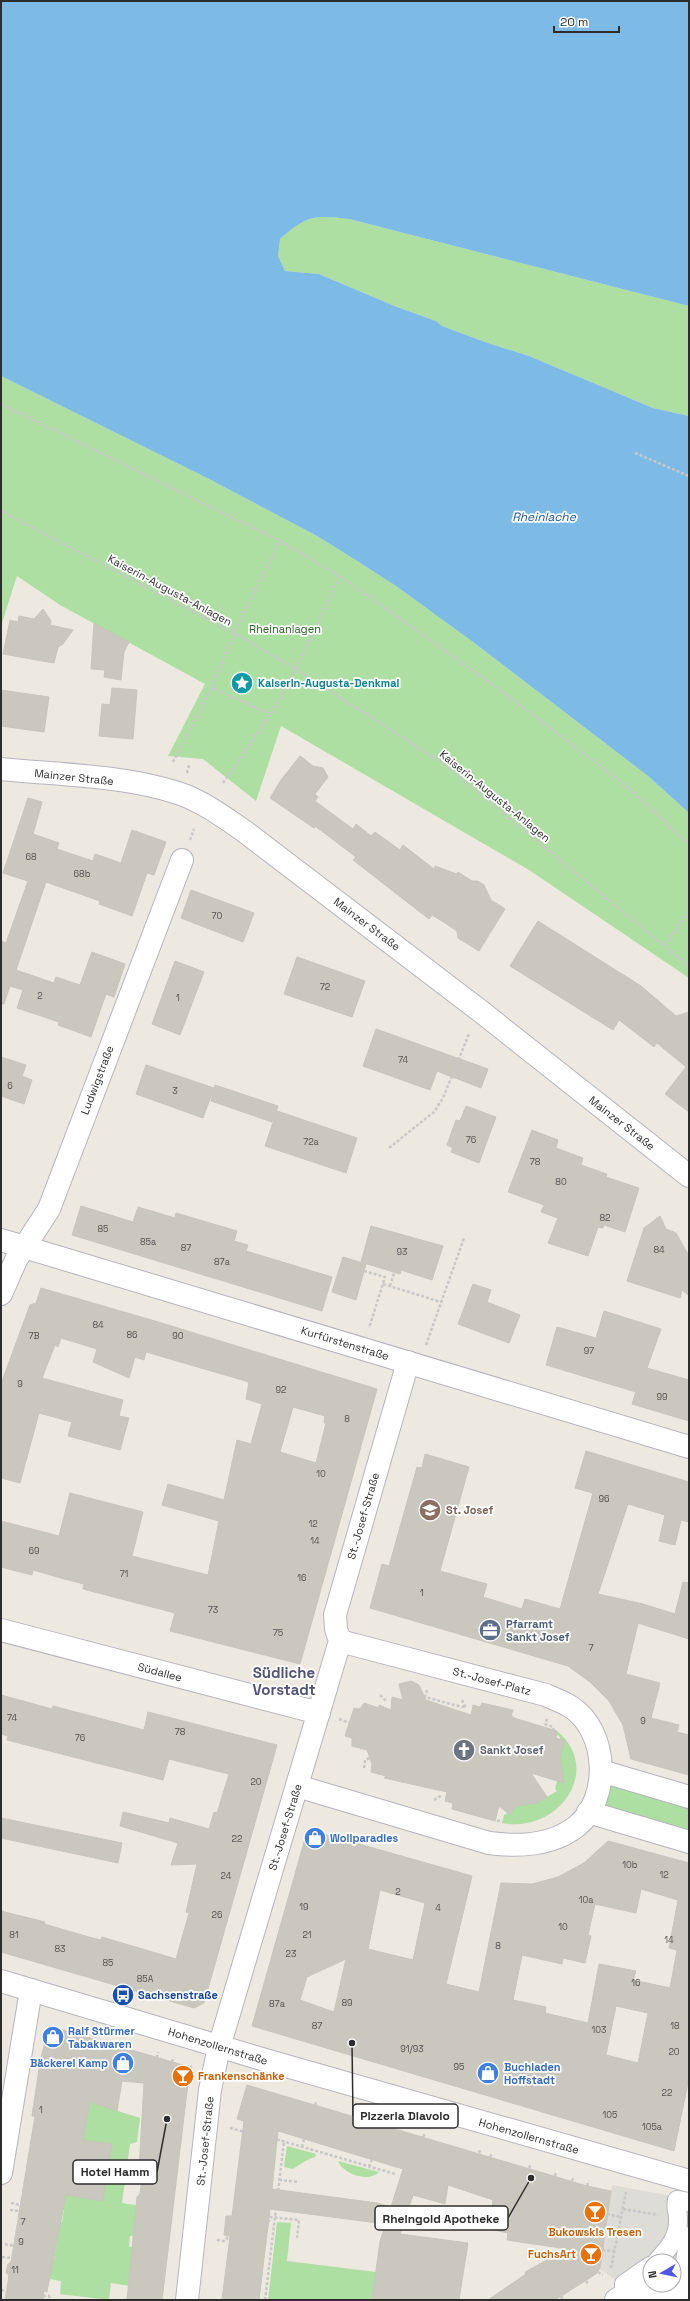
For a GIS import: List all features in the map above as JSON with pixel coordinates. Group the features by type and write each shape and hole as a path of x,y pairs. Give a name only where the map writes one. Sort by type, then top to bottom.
{"street":[{"name":"Mainzer Straße","path":"1,769 141,784 179,794 210,808 244,831 479,1010 689,1176"},
{"name":"Ludwigstraße","path":"1,1294 9,1272 49,1209 182,860"},
{"name":"Kurfürstenstraße","path":"1,1240 689,1447"},
{"name":"St.-Josef-Straße","path":"187,2300 210,2090 219,2047 340,1641 336,1629 335,1615 408,1362"},
{"name":"Südallee","path":"1,1630 319,1713"},
{"name":"St.-Josef-Platz","path":"297,1786 489,1843 511,1846 534,1845 556,1838 577,1826 588,1812 597,1795 601,1772 598,1748 588,1724 572,1707 546,1695 340,1641"},
{"path":"601,1772 689,1797"},
{"path":"588,1812 689,1842"},
{"name":"Hohenzollernstraße","path":"1,1981 219,2047 689,2181"},
{"path":"1,2173 31,1990"},
{"path":"664,2253 671,2246 677,2233 678,2220 675,2208 677,2200 689,2202"},
{"path":"673,2253 689,2232"},
{"path":"621,2297 640,2290 653,2290 664,2296 677,2295 689,2236"},
{"path":"621,2297 642,2280"}],"path":[{"path":"1,404 280,541 340,576 488,681 622,782 689,844"},
{"path":"635,453 689,476"},
{"name":"Kaiserin-Augusta-Anlagen","path":"1,511 234,633 296,669 444,764 689,966"},
{"path":"172,762 212,688 234,633 280,541"},
{"path":"223,783 271,714 296,669 340,576"},
{"path":"212,688 271,714"},
{"path":"187,773 189,765"},
{"path":"664,946 689,912"},
{"path":"389,1148 434,1112 443,1098 469,1034"},
{"path":"427,1343 464,1238"},
{"path":"364,1271 385,1277 368,1330"},
{"path":"390,1286 394,1273"},
{"path":"383,1284 441,1302"},
{"path":"427,1690 425,1697 465,1707 462,1700"},
{"path":"380,1695 387,1702"},
{"path":"342,1720 350,1722"},
{"path":"545,1724 553,1727 554,1730"},
{"path":"364,1768 366,1760 370,1758"},
{"path":"434,1800 442,1795"},
{"path":"78,2035 80,2030"},
{"path":"95,2040 96,2035"},
{"path":"114,2045 115,2040"},
{"path":"122,2048 124,2043"},
{"path":"157,2058 158,2052"},
{"path":"172,2062 174,2057"},
{"path":"186,2070 192,2066"},
{"path":"230,2128 255,2135"},
{"path":"423,2137 425,2133"},
{"path":"272,2138 396,2174"},
{"path":"302,2147 304,2139"},
{"path":"264,2300 284,2142"},
{"path":"490,2157 492,2153"},
{"path":"369,2167 372,2159"},
{"path":"529,2168 531,2164"},
{"path":"555,2176 556,2172"},
{"path":"572,2181 574,2177"},
{"path":"279,2180 299,2182"},
{"path":"587,2186 588,2181"},
{"path":"611,2270 626,2192"},
{"path":"11,2203 20,2205"},
{"path":"623,2209 661,2216"},
{"path":"10,2210 19,2211"},
{"path":"608,2214 621,2217"},
{"path":"268,2227 270,2217 299,2220 297,2238"},
{"path":"217,2240 224,2241 227,2239 227,2235"},
{"path":"4,2244 14,2246"},
{"path":"602,2250 614,2251"},
{"path":"2,2257 12,2258"},
{"path":"598,2272 603,2275"},
{"path":"1,2290 6,2291"},
{"path":"43,2296 49,2296 51,2300"},
{"path":"561,2296 563,2300"}],"green space":[{"path":"322,216 349,219 689,306 689,416 653,408 529,356 442,326 436,321 397,307 319,274 285,271 278,256 280,239 299,222"},
{"name":"Rheinanlagen","path":"1,376 207,478 317,536 396,586 473,642 648,776 689,813 689,978 529,870 281,726 256,801 203,759 168,756 205,684 60,605 17,576 1,626"},
{"path":"557,1731 570,1747 576,1763 575,1780 568,1796 556,1809 541,1819 522,1824 502,1823 504,1815 508,1813 510,1807 536,1803 557,1791 555,1789 557,1781 559,1781 560,1737 556,1734"},
{"path":"614,1785 689,1807 689,1831 607,1808 603,1801 606,1788"},
{"path":"90,2102 140,2118 137,2142 130,2144 122,2203 141,2206 137,2236 130,2236 129,2247 132,2247 129,2286 111,2283 109,2300 60,2294 61,2281 49,2279 47,2259 54,2260 58,2236 55,2221 62,2222 64,2209 58,2207 65,2136 83,2139"},
{"path":"287,2146 316,2154 315,2157 305,2161 293,2169 284,2167"},
{"path":"338,2161 379,2172 369,2177 356,2176 345,2170"},
{"path":"277,2222 291,2223 287,2261 376,2272 372,2300 268,2300"}],"shaded area":[{"path":"612,2185 689,2199 689,2295 675,2293 682,2293 682,2253 642,2253 642,2269 624,2286 600,2269"}],"water":[{"name":"Rheinlache","path":"1,1 689,1 689,306 349,219 319,217 304,221 280,239 278,256 285,271 319,274 397,307 436,321 442,326 529,356 653,408 689,416 689,813 648,776 473,642 396,586 354,559 317,536 207,478 1,376"}],"building":[{"path":"43,609 51,621 50,625 73,630 63,644 58,647 54,663 3,654 10,620 18,622 19,616 34,619"},
{"path":"94,623 129,642 124,652 121,680 104,677 105,670 91,669"},
{"path":"112,688 137,690 133,739 99,736 102,704 110,705"},
{"path":"1,690 49,697 44,732 1,726"},
{"path":"300,756 313,766 323,768 328,777 315,794 318,797 315,801 353,829 356,824 371,836 375,832 400,850 403,845 434,869 435,866 457,874 458,872 472,881 478,881 484,885 491,900 505,909 479,951 458,938 457,931 445,923 432,915 429,919 353,860 356,857 315,826 314,828 270,798 281,780"},
{"path":"28,798 42,802 33,834 59,843 57,849 93,861 95,854 121,863 132,830 166,842 154,875 147,873 132,916 99,904 100,901 46,882 16,970 54,983 56,977 80,985 92,952 125,964 114,997 106,994 91,1037 58,1025 59,1022 17,1008 23,990 10,986 4,1004 1,1004 1,941 6,943 28,881 3,873"},
{"path":"191,890 254,913 243,942 181,918"},
{"path":"538,921 641,986 676,1016 689,1012 689,1112 665,1094 686,1067 657,1043 654,1047 619,1020 613,1030 510,966"},
{"path":"297,957 365,981 352,1017 284,994"},
{"path":"175,961 204,972 180,1035 152,1024"},
{"path":"376,1029 488,1069 481,1088 437,1071 430,1090 363,1066"},
{"path":"1,1057 26,1065 22,1076 32,1080 24,1104 1,1096"},
{"path":"146,1065 214,1088 203,1118 136,1094"},
{"path":"215,1085 278,1106 272,1122 211,1101"},
{"path":"466,1106 496,1117 479,1163 451,1152 453,1148 447,1145 456,1120 460,1121"},
{"path":"277,1111 357,1138 346,1173 265,1146"},
{"path":"532,1130 558,1140 556,1148 583,1158 581,1165 607,1174 606,1177 639,1188 625,1232 604,1225 603,1228 598,1227 588,1256 548,1243 558,1218 541,1212 544,1205 508,1192"},
{"path":"81,1206 133,1222 138,1207 175,1218 176,1213 237,1231 234,1241 248,1245 246,1251 332,1277 322,1311 72,1235"},
{"path":"660,1216 666,1229 676,1233 689,1256 689,1296 682,1290 680,1298 627,1281 644,1228"},
{"path":"371,1226 443,1246 432,1280 401,1270 400,1274 361,1262"},
{"path":"343,1257 366,1264 356,1300 332,1292"},
{"path":"473,1284 491,1290 487,1302 520,1315 509,1343 458,1324"},
{"path":"41,1288 155,1321 377,1389 300,1664 170,1631 175,1613 83,1589 84,1584 33,1570 32,1575 1,1567 1,1521 59,1536 70,1493 143,1512 132,1556 208,1575 219,1521 162,1505 168,1484 224,1500 237,1440 251,1444 262,1404 246,1399 249,1382 146,1352 144,1360 135,1357 129,1378 93,1362 97,1349 61,1338 58,1347 55,1345 42,1378 123,1400 119,1416 129,1418 120,1450 68,1436 72,1422 39,1413 20,1483 1,1478 1,1384 30,1305 36,1303","holes":["293,1407 325,1416 324,1423 326,1423 316,1463 280,1452"]},
{"path":"604,1311 661,1329 647,1368 689,1380 689,1421 632,1404 636,1392 546,1365 557,1327 596,1338"},
{"path":"586,1451 689,1482 689,1522 681,1520 675,1545 659,1541 665,1515 628,1504 598,1594 643,1604 675,1614 683,1582 689,1583 689,1639 638,1623 626,1674 660,1683 651,1718 679,1725 677,1732 689,1735 689,1775 631,1759 623,1725 609,1701 590,1682 568,1666 370,1608 382,1564 389,1566 417,1467 422,1468 425,1454 469,1467 440,1571 487,1584 483,1597 522,1609 525,1599 560,1609 593,1493 575,1488"},
{"name":"Sankt Josef","path":"411,1681 419,1685 426,1700 471,1715 473,1705 480,1707 482,1703 513,1710 511,1716 517,1719 557,1731 556,1738 565,1741 560,1755 564,1783 531,1773 547,1797 538,1803 516,1806 510,1815 499,1806 495,1821 452,1809 453,1803 445,1801 447,1792 384,1778 386,1776 371,1772 372,1764 367,1750 352,1746 352,1738 345,1736 354,1708 360,1709 364,1703 379,1708 379,1705 391,1710 392,1697 403,1700 399,1684"},
{"path":"1,1695 52,1709 53,1706 144,1730 148,1712 277,1745 204,2003 194,2008 1,1952 1,1911 45,1922 44,1924 89,1937 101,1940 102,1937 176,1959 189,1913 186,1912 197,1864 171,1865 178,1843 120,1826 123,1812 169,1823 170,1818 209,1829 214,1812 217,1813 229,1774 169,1759 163,1780 7,1740 8,1736 1,1734"},
{"path":"1,1818 122,1843 118,1863 1,1838"},
{"path":"313,1831 472,1876 446,1984 479,1992 501,1883 532,1884 558,1877 584,1863 608,1841 689,1863 689,2078 674,2151 252,2026 306,1835","holes":["641,1889 678,1900 669,1948 677,1950 670,1988 633,1980 636,1971 599,1964 588,2023 545,2013 546,2007 513,2000 522,1955 562,1964 563,1958 585,1963 591,1936 588,1935 595,1904 636,1913","380,1890 425,1903 413,1960 368,1949","346,1959 334,2012 300,2000 307,1977","616,2006 648,2013 638,2063 606,2055"]},
{"path":"49,2026 183,2065 189,2075 162,2300 127,2300 137,2197 140,2194 143,2170 139,2170 144,2083 122,2081 117,2111 90,2102 83,2140 112,2144 103,2201 66,2195 47,2292 44,2291 43,2300 5,2300 9,2275 6,2273 8,2264 11,2262 35,2116 32,2116 40,2062"},
{"path":"247,2085 587,2186 611,2191 600,2268 596,2274 555,2300 488,2300 526,2274 525,2272 567,2249 507,2240 508,2233 489,2229 493,2200 448,2185 445,2204 413,2195 400,2234 468,2243 459,2300 372,2300 380,2241 386,2224 270,2209 259,2300 222,2300 230,2236 224,2235 226,2216 232,2216 244,2121 237,2119","holes":["278,2131 403,2169 391,2207 377,2203 272,2189"]}],"place":[{"name":"Kaiserin-Augusta-Denkmal","path":"242,683"},
{"name":"St. Josef","path":"430,1510"},
{"name":"Pfarramt Sankt Josef","path":"490,1630"},
{"name":"Sankt Josef","path":"464,1750"},
{"name":"Wollparadies","path":"315,1838"},
{"name":"Sachsenstraße","path":"123,1995"},
{"name":"Ralf Stürmer Tabakwaren","path":"53,2037"},
{"name":"Pizzeria Diavolo","path":"352,2043"},
{"name":"Bäckerei Kamp","path":"123,2063"},
{"name":"Buchladen Hoffstadt","path":"488,2073"},
{"name":"Frankenschänke","path":"183,2076"},
{"name":"Hotel Hamm","path":"167,2119"},
{"name":"Rheingold Apotheke","path":"531,2178"},
{"name":"Bukowskis Tresen","path":"595,2212"},
{"name":"FuchsArt","path":"591,2254"}],"district":[{"name":"Südliche Vorstadt","path":"284,1682"}]}
